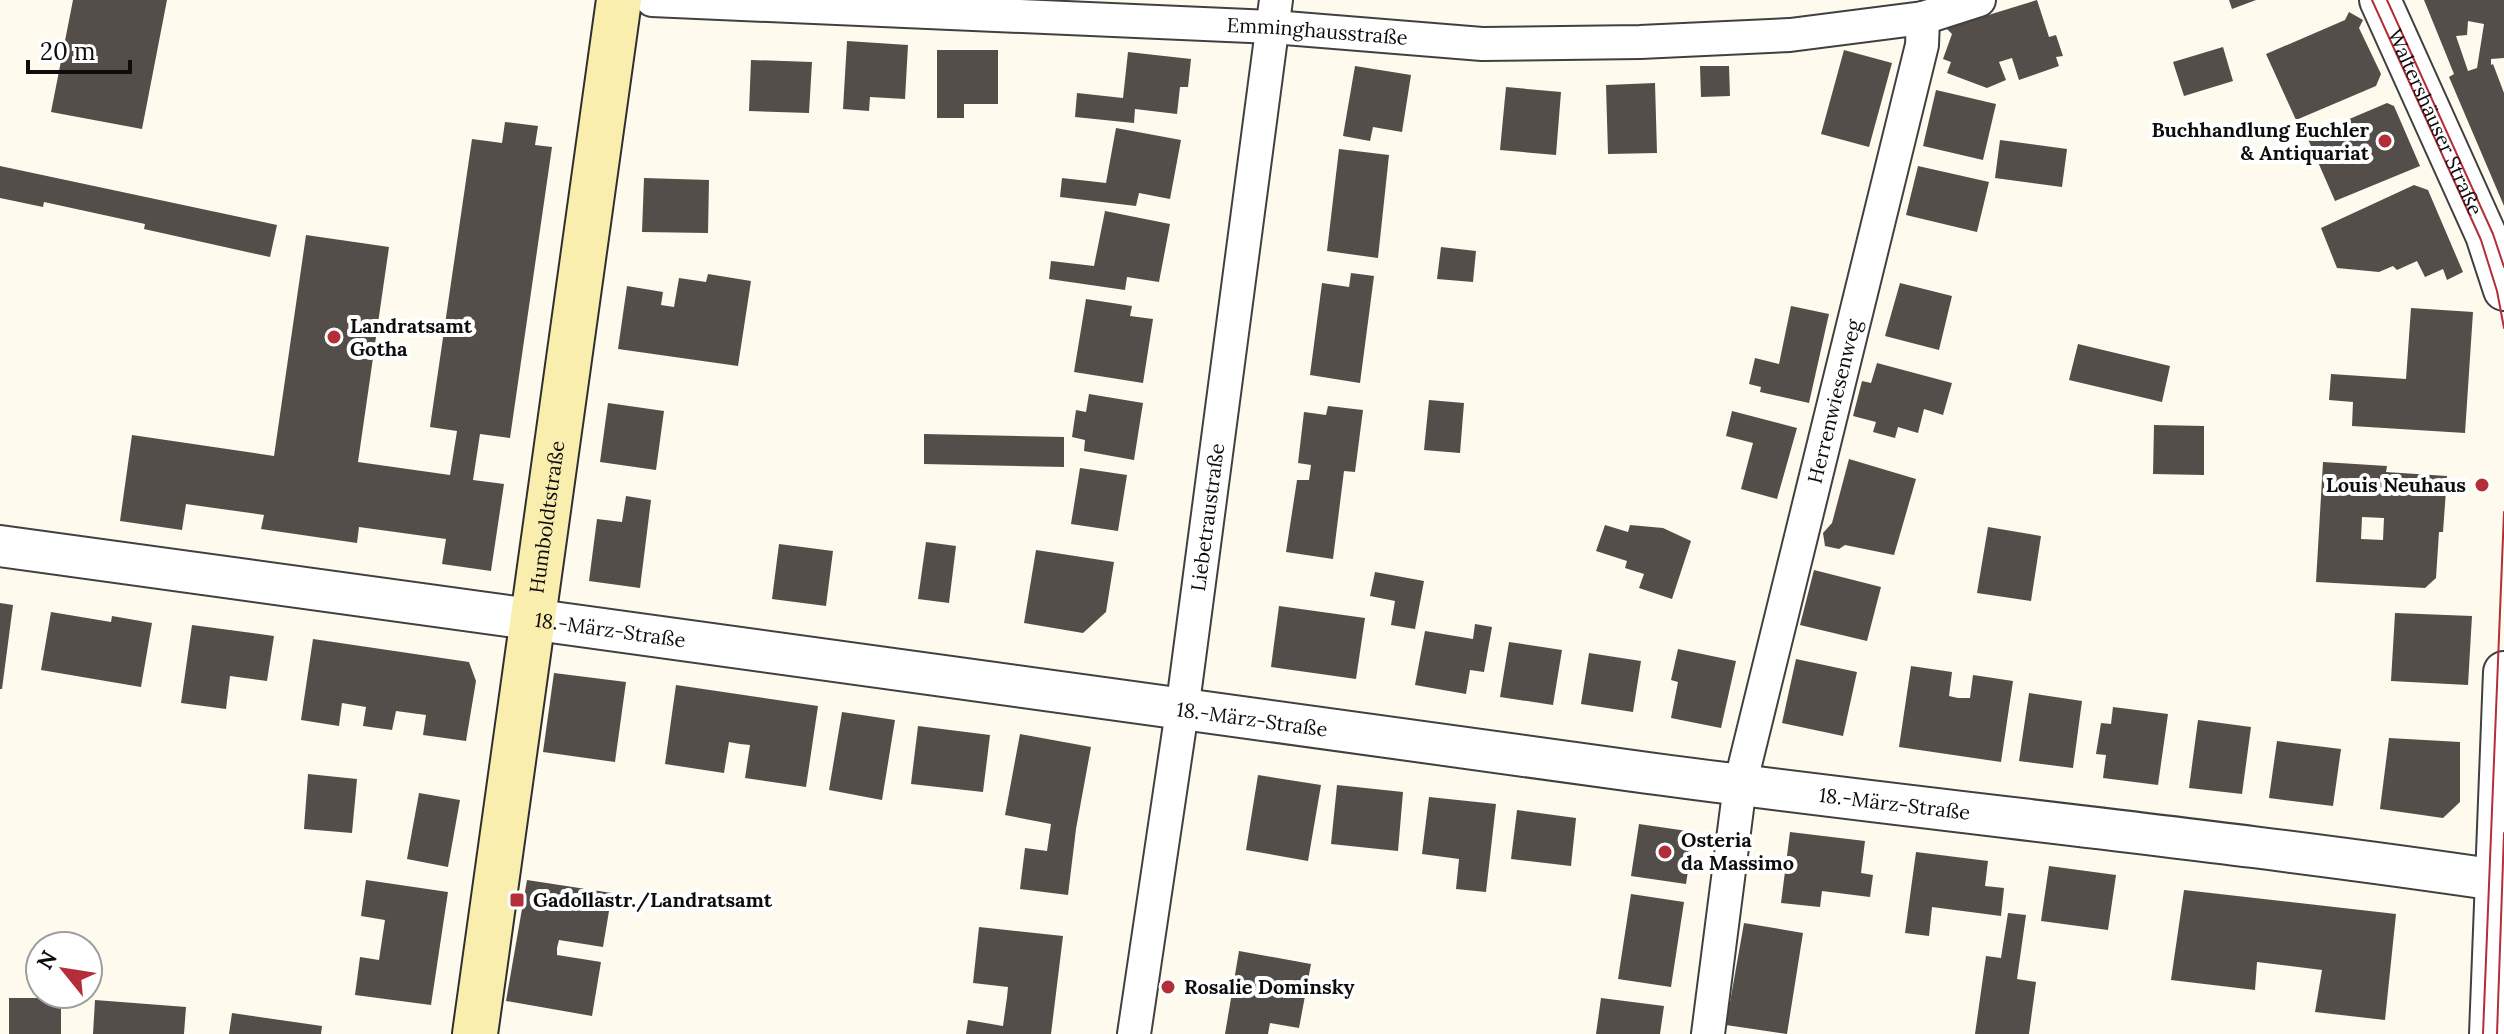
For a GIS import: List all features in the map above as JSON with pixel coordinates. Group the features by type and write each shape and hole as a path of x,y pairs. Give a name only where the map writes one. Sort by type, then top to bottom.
{"main road":[{"name":"Humboldtstraße","path":"475,1034 619,0"}],"street":[{"name":"Emminghausstraße","path":"652,0 1274,14 1482,44 1790,35 1923,18 1979,0"},
{"name":"Waltershäuser Straße","path":"2380,0 2486,235 2504,290"},
{"name":"Liebetraustraße","path":"1134,1034 1182,711 1274,14"},
{"name":"Herrenwiesenweg","path":"1708,1034 1740,785 1922,45 1923,18"},
{"name":"18.-März-Straße","path":"0,546 1182,711 1740,785 2169,836 2500,880"},
{"path":"2490,1034 2500,880 2504,672"}],"building":[{"path":"73,0 167,0 142,129 51,112"},
{"path":"2037,0 2049,37 2056,35 2063,56 2056,57 2059,66 2019,80 2012,58 1999,62 2006,80 1987,88 1947,73 1951,62 1943,59 1952,34 1946,28"},
{"path":"2229,0 2256,0 2232,9"},
{"path":"2424,0 2504,0 2504,58 2491,59 2491,65 2504,93 2504,206 2449,77 2454,74","holes":["2468,21 2484,24 2477,68 2468,71 2456,36 2467,35"]},
{"path":"2349,12 2363,20 2359,28 2381,74 2376,86 2296,120 2266,54 2345,20"},
{"path":"847,41 908,45 905,99 870,97 869,111 843,109"},
{"path":"2223,47 2233,81 2184,96 2173,62"},
{"path":"937,50 998,50 998,104 964,104 964,118 937,118"},
{"path":"1844,50 1892,63 1869,147 1821,134"},
{"path":"1128,52 1191,59 1188,87 1180,87 1177,114 1135,109 1134,123 1075,117 1077,93 1123,98"},
{"path":"751,60 812,62 809,113 749,111"},
{"path":"1355,66 1411,75 1402,132 1373,127 1370,141 1343,136"},
{"path":"1700,66 1729,66 1730,96 1701,97"},
{"path":"1655,83 1657,153 1608,154 1606,85"},
{"path":"1506,87 1561,92 1556,155 1500,150"},
{"path":"1936,90 1996,104 1983,160 1923,146"},
{"path":"2387,103 2394,106 2420,166 2335,201 2307,137"},
{"name":"Landratsamt Gotha","path":"505,122 538,126 535,145 552,147 510,438 480,434 473,480 504,484 491,571 442,564 446,539 359,527 357,543 261,529 264,515 186,504 182,530 120,521 132,435 274,456 306,235 389,247 358,462 450,475 457,431 430,427 472,139 502,143"},
{"path":"1116,128 1181,140 1170,199 1139,193 1136,206 1060,197 1062,178 1106,183"},
{"path":"2000,140 2067,149 2062,187 1995,178"},
{"path":"1339,149 1389,155 1378,258 1327,251"},
{"path":"0,166 277,225 270,257 144,229 145,224 44,202 43,207 0,198"},
{"path":"1918,166 1989,182 1977,232 1906,215"},
{"path":"644,178 709,180 708,233 642,232"},
{"path":"2414,185 2428,190 2463,272 2447,280 2443,269 2425,277 2417,261 2397,270 2393,266 2379,272 2337,268 2321,228"},
{"path":"1105,211 1170,224 1159,282 1127,277 1125,290 1049,279 1051,261 1094,266"},
{"path":"1441,247 1476,251 1473,282 1437,279"},
{"path":"1351,273 1374,276 1360,383 1310,375 1322,283 1349,287"},
{"path":"708,274 751,281 738,366 618,349 627,286 663,292 661,305 674,307 679,278 706,282"},
{"path":"1900,283 1952,296 1939,350 1885,336"},
{"path":"1086,299 1132,306 1130,316 1153,319 1143,383 1074,372"},
{"path":"1791,306 1829,314 1809,403 1760,392 1761,387 1749,384 1755,358 1779,364"},
{"path":"2411,308 2473,312 2465,433 2352,426 2353,402 2329,400 2331,374 2406,379"},
{"path":"2078,344 2170,366 2162,402 2069,380"},
{"path":"1877,363 1952,383 1943,415 1924,409 1918,433 1898,427 1895,438 1873,432 1876,422 1853,416 1862,381 1871,383"},
{"path":"1089,394 1143,403 1134,460 1084,451 1085,440 1072,437 1076,410 1086,412"},
{"path":"1429,400 1464,403 1460,453 1424,450"},
{"path":"608,403 664,411 656,470 600,462"},
{"path":"1328,406 1363,410 1355,472 1344,471 1333,559 1286,552 1297,480 1309,480 1311,465 1298,463 1304,412 1326,415"},
{"path":"1732,411 1797,428 1777,499 1741,489 1753,443 1726,436"},
{"path":"2154,425 2204,426 2204,475 2153,474"},
{"path":"924,434 1064,437 1064,467 924,464"},
{"path":"1849,459 1916,479 1894,555 1845,545 1839,549 1825,546 1823,533 1832,523"},
{"path":"2323,462 2387,466 2386,472 2447,476 2436,578 2425,588 2316,582","holes":["2362,517 2384,518 2383,540 2361,539"]},
{"path":"1080,468 1127,475 1118,531 1071,524"},
{"path":"626,496 651,500 640,588 589,581 597,519 622,522"},
{"path":"1605,525 1628,532 1630,525 1663,528 1691,541 1672,599 1639,588 1644,574 1625,568 1627,561 1596,551"},
{"path":"1988,527 2041,536 2031,601 1977,593"},
{"path":"926,542 956,546 949,603 918,599"},
{"path":"779,544 833,551 826,606 772,599"},
{"path":"1036,550 1114,562 1106,612 1083,633 1024,623"},
{"path":"1814,570 1881,587 1867,641 1800,625"},
{"path":"1375,572 1424,581 1415,629 1391,625 1395,601 1370,596"},
{"path":"0,603 13,605 2,689 0,689"},
{"path":"1279,606 1365,618 1356,679 1271,667"},
{"path":"51,612 111,622 112,616 152,623 141,687 41,670"},
{"path":"2395,613 2472,616 2468,685 2391,681"},
{"path":"1475,624 1492,627 1484,672 1470,670 1466,694 1415,685 1425,631 1473,639"},
{"path":"192,625 274,636 267,681 230,676 226,709 181,703"},
{"path":"313,639 469,662 476,681 466,741 423,735 426,715 396,711 392,730 363,726 366,707 342,703 339,726 301,720"},
{"path":"1509,642 1562,650 1553,705 1500,697"},
{"path":"1678,649 1736,661 1721,728 1671,718 1678,682 1671,680"},
{"path":"1589,653 1641,661 1633,712 1581,704"},
{"path":"1796,659 1857,672 1843,736 1782,723"},
{"path":"1911,666 1952,672 1949,696 1958,698 1970,698 1973,675 2013,681 2001,762 1899,747"},
{"path":"554,673 626,682 615,762 543,752"},
{"path":"676,685 818,706 806,787 745,778 750,745 729,742 724,773 665,764"},
{"path":"2029,693 2082,701 2073,768 2019,761"},
{"path":"2113,707 2168,714 2158,785 2103,778 2106,755 2096,754 2101,723 2111,724"},
{"path":"842,712 895,720 882,800 829,790"},
{"path":"2198,720 2251,727 2242,794 2189,788"},
{"path":"918,726 990,735 983,792 911,784"},
{"path":"1020,734 1091,747 1068,895 1020,889 1025,848 1047,851 1051,824 1005,815"},
{"path":"2389,738 2460,742 2460,802 2443,818 2380,809"},
{"path":"2277,741 2341,749 2333,806 2269,798"},
{"path":"308,774 357,779 352,833 304,829"},
{"path":"1258,775 1321,785 1308,861 1246,850"},
{"path":"1337,785 1403,792 1398,851 1331,844"},
{"path":"419,793 460,800 448,867 407,859"},
{"path":"1429,797 1496,804 1486,892 1456,889 1459,859 1422,854"},
{"path":"1517,810 1576,818 1571,866 1511,859"},
{"path":"1639,824 1694,832 1686,884 1631,876"},
{"path":"1790,832 1865,841 1861,873 1873,875 1870,897 1822,891 1820,907 1781,903"},
{"path":"1916,852 1988,861 1985,886 2004,888 2001,916 1932,907 1929,936 1905,933"},
{"path":"2049,866 2116,875 2108,930 2041,921"},
{"path":"366,880 448,892 431,1005 355,995 360,957 379,960 385,920 361,916"},
{"path":"527,880 612,893 603,947 559,940 557,948 557,955 601,962 592,1016 506,1001"},
{"path":"2184,890 2396,914 2385,1020 2315,1012 2322,970 2257,962 2255,990 2171,980"},
{"path":"1631,894 1684,902 1671,987 1618,979"},
{"path":"2008,913 2026,915 2017,979 2036,982 2029,1034 1975,1034 1986,956 2001,958"},
{"path":"1744,923 1803,933 1787,1034 1726,1025"},
{"path":"979,927 1063,936 1051,1034 966,1034 968,1020 1003,1026 1007,997 1008,987 973,983"},
{"path":"1239,951 1311,964 1299,1028 1270,1023 1268,1034 1225,1034"},
{"path":"9,998 24,998 24,1010 61,1010 61,1034 9,1034"},
{"path":"1601,998 1664,1006 1660,1034 1596,1034"},
{"path":"104,1001 186,1007 184,1034 93,1034 94,1010 104,1010"},
{"path":"232,1013 322,1026 321,1034 229,1034"}],"tram line":[{"path":"2372,0 2481,240 2497,291 2504,328"},
{"path":"2387,0 2493,234 2504,267"},
{"path":"2483,1034 2504,512"},
{"path":"2497,1034 2504,833"}],"place":[{"name":"Buchhandlung Euchler & Antiquariat","path":"2385,141"},
{"name":"Landratsamt Gotha","path":"334,337"},
{"name":"Louis Neuhaus","path":"2482,485"},
{"name":"Osteria da Massimo","path":"1665,852"},
{"name":"Gadollastr./Landratsamt","path":"517,900"},
{"name":"Rosalie Dominsky","path":"1168,987"}]}
